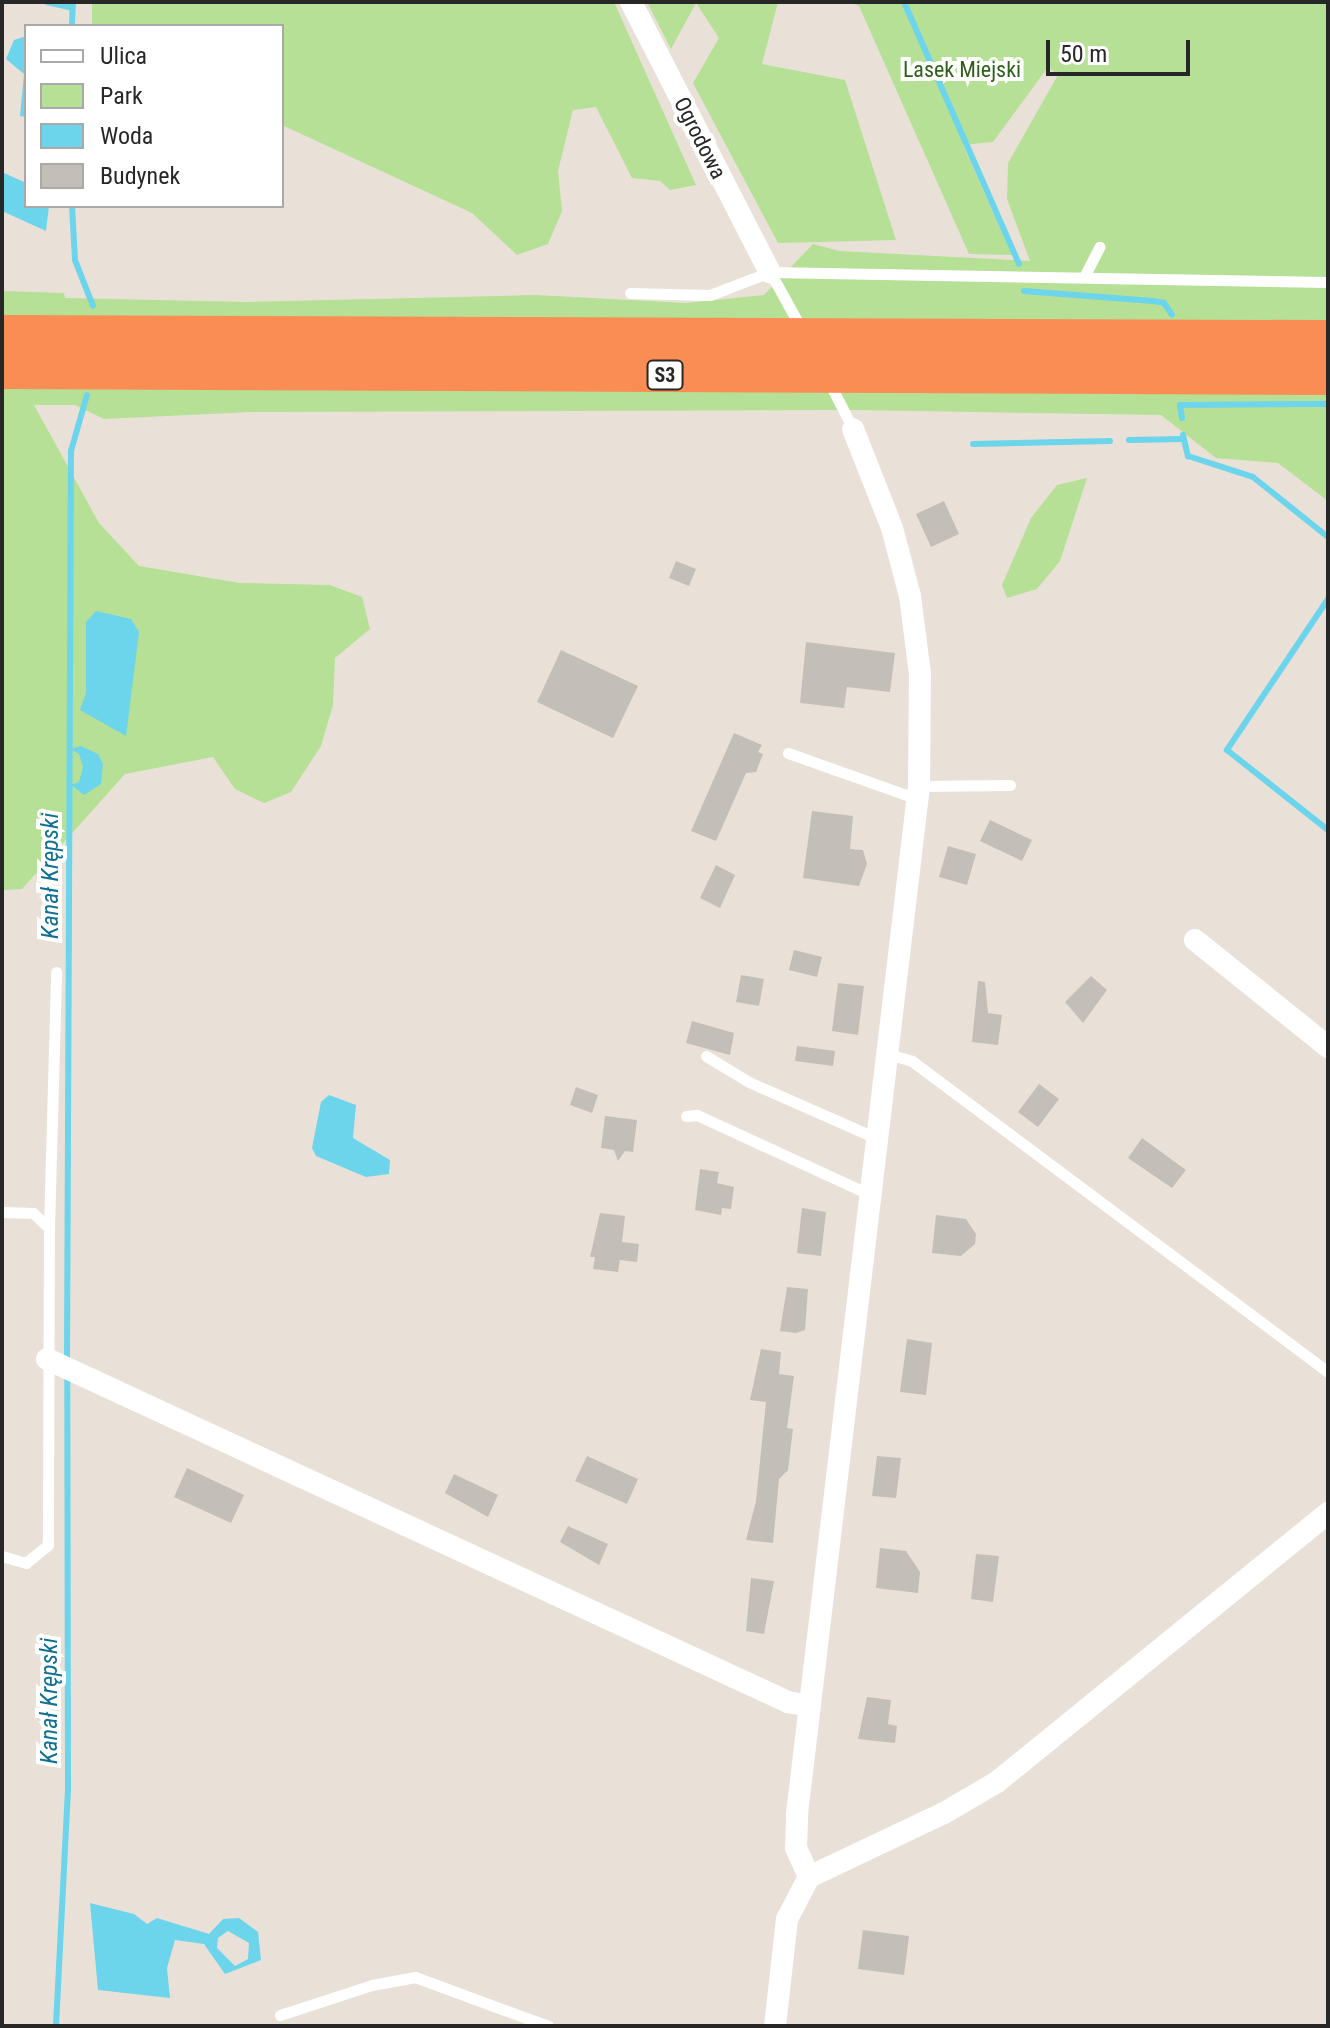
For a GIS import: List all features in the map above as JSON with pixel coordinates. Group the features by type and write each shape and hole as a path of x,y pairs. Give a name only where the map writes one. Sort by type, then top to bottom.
{"highway":[{"name":"S3","path":"2,335 817,356 1328,375"},
{"name":"S3","path":"2,369 817,356 1328,340"}],"street":[{"name":"Ogrodowa","path":"631,2 770,272"},
{"path":"809,1877 798,1858 796,1838 918,792 920,674 910,596 892,528 853,429"},
{"path":"1195,940 1328,1047"},
{"path":"47,1359 788,1702 810,1706"},
{"path":"775,2026 787,1919 809,1877 944,1813 997,1782 1328,1513"}],"lane":[{"path":"1084,277 1099,247"},
{"path":"770,272 853,429"},
{"path":"630,293 710,295 770,272 1328,282"},
{"path":"788,753 918,792 1010,785"},
{"path":"2,1556 26,1563 48,1545 47,1359 56,972"},
{"path":"888,1054 912,1061 1328,1372"},
{"path":"706,1056 749,1082 879,1140"},
{"path":"686,1116 697,1115 872,1195"},
{"path":"2,1212 33,1213 49,1228"},
{"path":"280,2015 372,1985 415,1977 548,2026"}],"green space":[{"path":"92,2 614,2 696,185 670,190 660,181 632,178 596,107 573,110 558,171 562,211 548,244 517,255 472,213 284,126 284,24 92,24"},
{"name":"Lasek Miejski","path":"647,2 778,2 762,64 845,80 896,240 778,243 693,83 719,38 696,3 671,49"},
{"path":"849,2 1328,2 1328,501 1278,463 1216,458 1161,415 854,410 251,412 104,419 75,405 34,405 99,523 139,566 240,583 330,585 362,597 370,629 335,658 333,705 321,746 291,792 264,803 235,789 213,757 125,774 22,889 2,890 2,291 64,293 65,298 248,302 536,295 686,303 764,295 813,244 839,251 1030,261 1007,199 1008,163 1058,75 1048,67 993,142 963,145 1012,255 969,254 859,6"},
{"path":"1087,478 1060,561 1037,589 1007,598 1002,585 1031,518 1057,485"}],"water":[{"path":"24,37 24,74 6,59 14,40"},
{"path":"24,74 24,117 20,116"},
{"path":"2,172 24,182 24,208 49,208 46,231 2,211"},
{"path":"96,611 131,619 139,632 126,736 80,710 86,693 86,622"},
{"path":"81,746 98,754 103,764 101,784 84,795 71,785 79,782 83,767 79,754 71,749"},
{"path":"329,1095 356,1105 353,1138 390,1160 389,1174 366,1177 316,1156 312,1148 321,1102"},
{"path":"90,1903 134,1914 147,1924 157,1918 209,1934 223,1919 239,1918 258,1932 261,1960 225,1974 204,1944 175,1940 167,1968 170,1998 98,1990","holes":["228,1931 249,1943 248,1959 235,1966 217,1948 218,1938"]}],"building":[{"path":"944,501 959,534 931,547 916,514"},
{"path":"676,561 696,569 689,586 669,578"},
{"path":"806,642 895,653 890,692 847,687 844,708 800,703"},
{"path":"561,650 638,686 613,738 537,702"},
{"path":"734,733 762,745 758,752 763,754 756,772 746,773 716,841 691,831"},
{"path":"812,811 853,816 850,849 863,850 867,864 859,886 803,878"},
{"path":"990,820 1032,840 1022,861 980,841"},
{"path":"948,846 976,854 967,885 939,877"},
{"path":"716,865 735,875 720,908 700,898"},
{"path":"794,950 822,957 817,977 789,970"},
{"path":"741,975 764,979 759,1006 736,1002"},
{"path":"1091,976 1107,990 1083,1023 1065,1002"},
{"path":"978,981 985,982 988,1013 1002,1015 998,1045 972,1042"},
{"path":"838,983 864,986 858,1035 832,1031"},
{"path":"692,1021 734,1033 730,1055 686,1043"},
{"path":"797,1046 835,1051 833,1066 795,1061"},
{"path":"1039,1084 1059,1099 1038,1127 1018,1112"},
{"path":"576,1087 598,1095 592,1113 570,1105"},
{"path":"605,1116 637,1120 633,1152 625,1151 618,1161 614,1150 601,1148"},
{"path":"1142,1138 1186,1170 1172,1188 1128,1158"},
{"path":"700,1169 719,1172 717,1183 734,1187 731,1209 722,1208 721,1215 695,1210"},
{"path":"802,1208 826,1212 821,1256 797,1253"},
{"path":"600,1213 625,1216 622,1242 639,1244 637,1262 620,1260 618,1272 593,1269 595,1257 590,1257"},
{"path":"936,1215 966,1219 976,1234 975,1244 961,1256 932,1253"},
{"path":"787,1287 808,1289 805,1330 796,1333 780,1331"},
{"path":"907,1339 932,1343 926,1395 900,1392"},
{"path":"761,1349 781,1352 779,1374 794,1376 787,1428 793,1429 788,1470 779,1479 773,1543 746,1540 756,1501 766,1402 750,1400"},
{"path":"587,1456 638,1479 627,1504 575,1481"},
{"path":"877,1456 901,1458 896,1498 872,1496"},
{"path":"187,1468 244,1495 231,1523 174,1497"},
{"path":"454,1474 498,1495 488,1517 445,1493"},
{"path":"568,1526 608,1544 599,1565 560,1542"},
{"path":"880,1548 906,1551 920,1572 918,1593 876,1588"},
{"path":"976,1554 999,1556 993,1602 971,1599"},
{"path":"751,1578 774,1581 764,1634 746,1631"},
{"path":"867,1697 891,1700 888,1724 897,1726 895,1743 858,1739"},
{"path":"863,1930 909,1936 904,1975 858,1969"}],"waterway":[{"path":"47,2 72,8"},
{"name":"Kanał Krępski","path":"72,24 73,2"},
{"path":"904,2 1019,264"},
{"name":"Kanał Krępski","path":"72,208 75,260 93,306"},
{"path":"1024,291 1153,301 1164,303 1172,315"},
{"name":"Kanał Krępski","path":"67,1359 71,451 87,395"},
{"path":"1182,418 1180,405 1328,404"},
{"path":"1183,435 1188,456 1253,477 1328,537"},
{"path":"1129,440 1183,439"},
{"path":"973,444 1110,441"},
{"path":"1328,599 1227,750 1328,830"},
{"name":"Kanał Krępski","path":"56,2026 68,1789 67,1376"}]}
